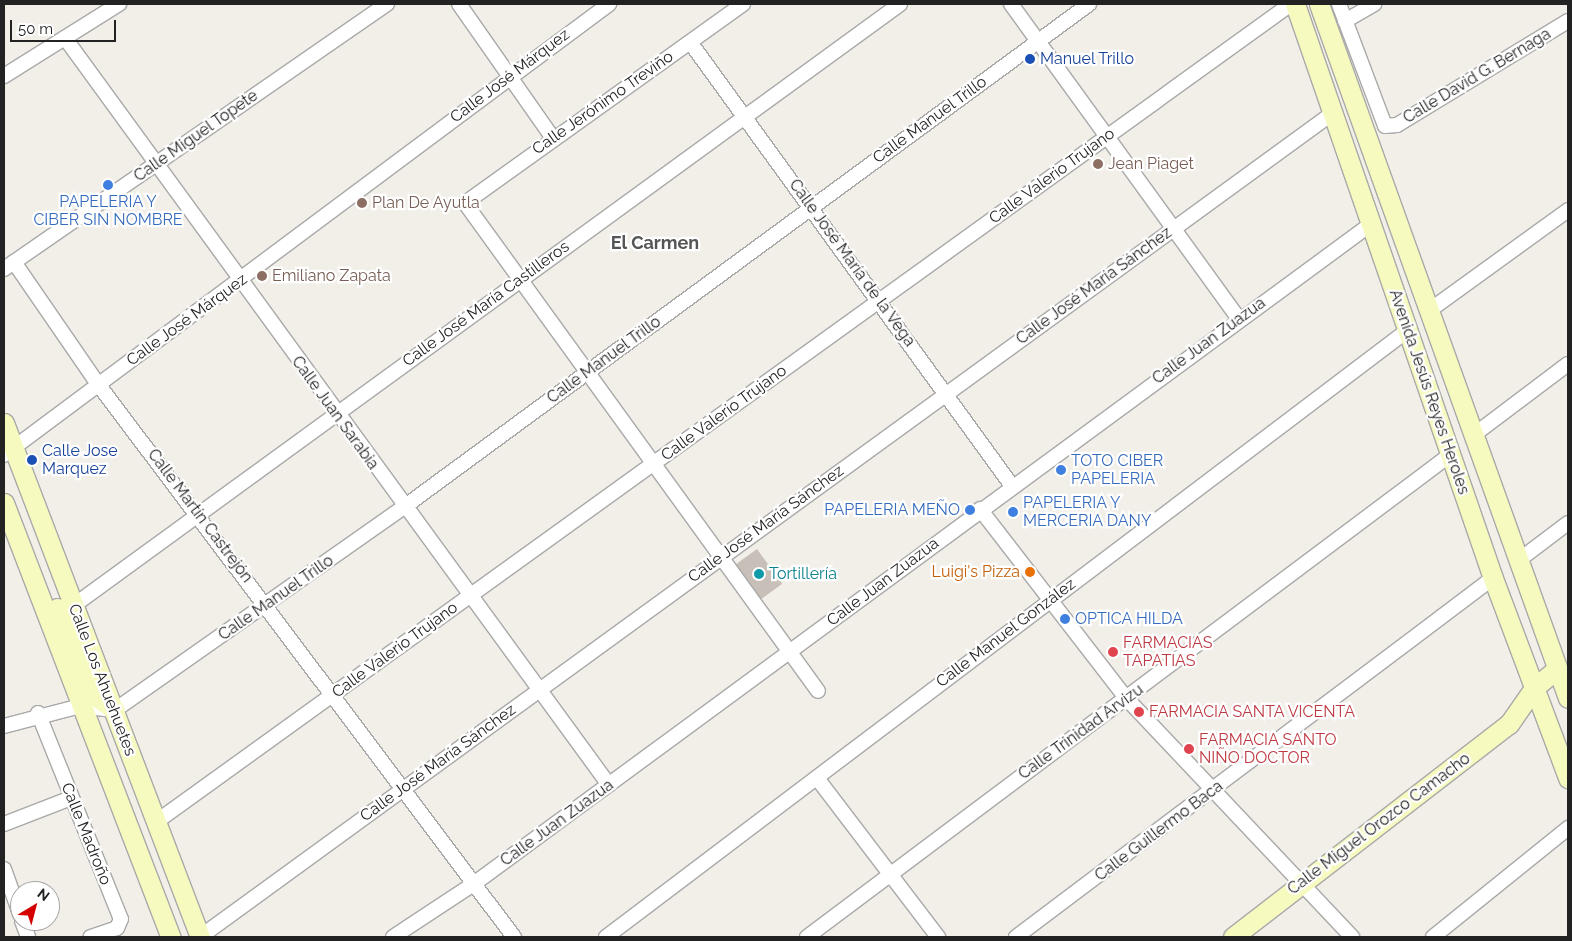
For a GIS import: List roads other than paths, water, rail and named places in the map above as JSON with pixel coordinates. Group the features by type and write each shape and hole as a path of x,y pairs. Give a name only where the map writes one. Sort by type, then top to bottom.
{"street":[{"path":"4,76 119,4"},
{"name":"Calle Miguel Topete","path":"9,266 387,4"},
{"path":"459,4 552,137"},
{"name":"Calle José Márquez","path":"8,452 98,384 240,283 509,75 609,4"},
{"name":"Calle Jerónimo Treviño","path":"518,282 465,203 552,137 743,4"},
{"name":"Calle José María Castilleros","path":"73,606 900,4"},
{"path":"1011,4 1239,319"},
{"name":"Calle Manuel Trillo","path":"116,710 404,508 1088,4"},
{"name":"Calle Valerio Trujano","path":"156,822 1291,4"},
{"name":"Avenida Jesús Reyes Heroles","path":"1295,4 1493,578 1534,688"},
{"name":"Avenida Jesús Reyes Heroles","path":"1319,4 1519,560 1565,679"},
{"path":"1340,4 1345,21 1374,4"},
{"name":"Calle David G. Bernaga","path":"1345,21 1385,126 1397,126 1568,21"},
{"name":"Calle Juan Sarabia","path":"65,38 468,597 608,785"},
{"name":"Calle José María de la Vega","path":"690,42 1012,486"},
{"name":"Calle José María Sánchez","path":"200,937 1333,113"},
{"path":"1430,310 1568,210"},
{"name":"Calle Juan Zuazua","path":"393,937 475,883 790,653 980,509 1371,224"},
{"name":"Calle Martín Castrejón","path":"9,266 268,605 514,937"},
{"path":"518,282 818,691"},
{"name":"Calle Manuel González","path":"606,937 1048,600 1408,330"},
{"path":"1475,434 1568,364"},
{"name":"Calle Los Ahuehuetes","path":"4,423 8,452 116,710 200,937"},
{"name":"Calle Trinidad Arvizu","path":"807,937 891,872 1127,699 1450,454"},
{"name":"Calle Los Ahuehuetes","path":"4,503 80,706 171,937"},
{"path":"980,509 1048,600 1127,699 1299,885 1352,937"},
{"path":"1519,560 1568,523"},
{"path":"20,543 38,562 92,694 116,710"},
{"name":"Calle Guillermo Baca","path":"1016,937 1212,792 1493,578"},
{"name":"Calle Miguel Orozco Camacho","path":"1533,708 1534,688 1565,679"},
{"name":"Calle Miguel Orozco Camacho","path":"1233,937 1533,708 1565,679"},
{"path":"4,726 38,713 80,706 116,710"},
{"path":"1533,708 1568,778"},
{"name":"Calle Madroño","path":"38,713 121,919 117,928 91,937"},
{"path":"817,778 891,872 938,937"},
{"path":"4,824 71,798"},
{"path":"1433,937 1568,828"},
{"path":"4,869 10,886"}],"place":[{"name":"Manuel Trillo","path":"1030,59"},
{"name":"Jean Piaget","path":"1098,164"},
{"name":"PAPELERIA Y CIBER SIN NOMBRE","path":"108,185"},
{"name":"Plan De Ayutla","path":"362,203"},
{"name":"Emiliano Zapata","path":"262,276"},
{"name":"Calle Jose Marquez","path":"32,460"},
{"name":"TOTO CIBER PAPELERIA","path":"1061,470"},
{"name":"PAPELERIA MEÑO","path":"970,510"},
{"name":"PAPELERIA Y MERCERIA DANY","path":"1013,512"},
{"name":"Luigi's Pizza","path":"1030,572"},
{"name":"Tortillería","path":"759,574"},
{"name":"OPTICA HILDA","path":"1065,619"},
{"name":"FARMACIAS TAPATIAS","path":"1113,652"},
{"name":"FARMACIA SANTA VICENTA","path":"1139,712"},
{"name":"FARMACIA SANTO NIÑO DOCTOR","path":"1189,749"}],"district":[{"name":"El Carmen","path":"655,243"}]}
